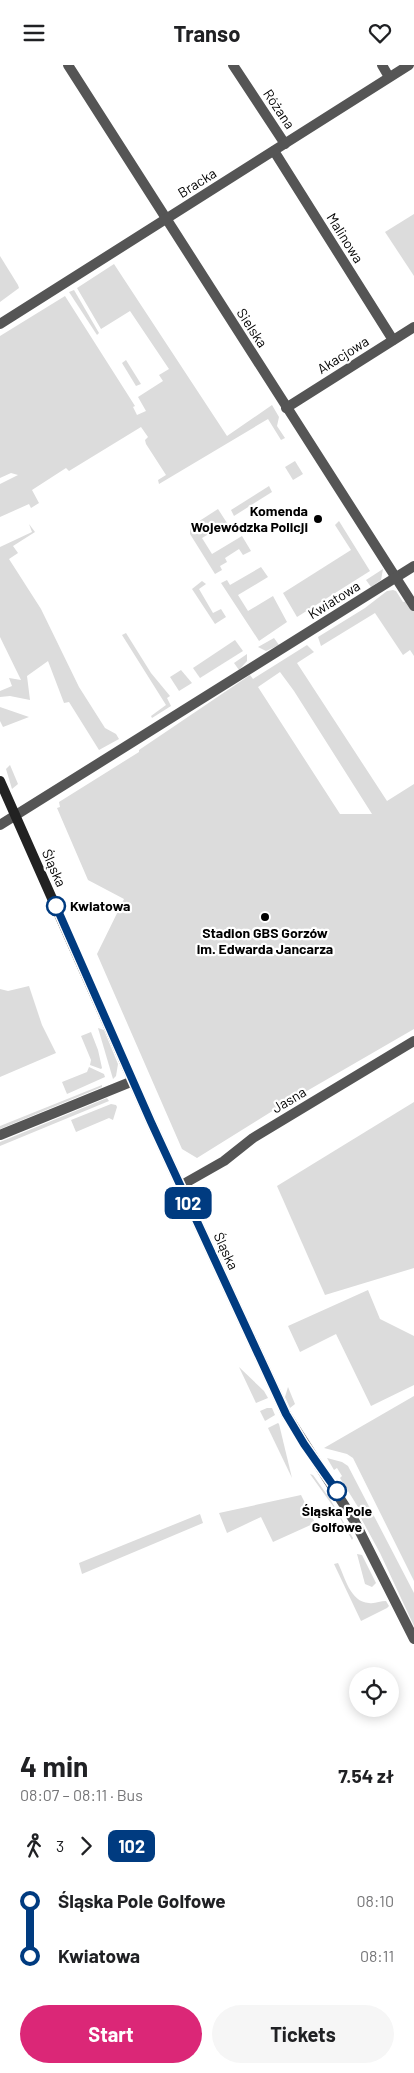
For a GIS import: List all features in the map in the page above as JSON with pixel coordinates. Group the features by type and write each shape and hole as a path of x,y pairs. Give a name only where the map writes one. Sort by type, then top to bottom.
{"street":[{"name":"Sielska","path":"68,65 414,606"},
{"name":"Różana","path":"233,65 285,144"},
{"path":"382,65 389,77"},
{"name":"Bracka","path":"0,324 409,65"},
{"name":"Malinowa","path":"274,151 393,340"},
{"name":"Akacjowa","path":"286,407 414,327"},
{"name":"Kwiatowa","path":"0,825 16,817 414,566"},
{"name":"Śląska","path":"0,781 132,1081 286,1414 355,1522 414,1639"},
{"name":"Jasna","path":"180,1187 224,1161 253,1138 414,1041"},
{"path":"0,1135 132,1081"}],"shaded area":[{"path":"414,214 414,276 385,232"},
{"path":"0,256 19,288 0,302"},
{"path":"114,264 227,436 272,405 279,417 277,426 285,438 281,440 268,419 159,484 158,480 166,475 146,444 145,440 148,437 141,427 69,471 66,468 32,490 39,503 31,508 29,504 0,517 0,484 18,475 11,473 0,478 0,336 65,296 135,406 133,407 137,415 146,411 138,397 163,381 159,375 169,369 130,311 101,329 77,288"},
{"path":"74,290 99,333 97,335 69,292"},
{"path":"126,360 141,384 136,386 122,363"},
{"path":"295,461 303,474 293,480 285,467"},
{"path":"269,486 272,492 234,516 231,510"},
{"path":"218,509 227,523 202,538 212,554 242,536 251,551 243,555 239,549 225,558 227,562 220,566 222,570 215,574 190,534 190,527"},
{"path":"339,521 370,571 297,617 283,593 351,550 335,525"},
{"path":"29,524 35,532 13,546 18,553 9,559 41,609 79,687 105,728 116,734 119,739 99,750 69,702 64,703 48,661 27,676 30,700 10,696 0,697 0,691 12,686 9,678 21,680 0,637 0,547 32,532"},
{"path":"261,567 268,577 238,595 248,611 273,596 287,622 259,641 221,583 227,580 230,585"},
{"path":"383,569 381,580 371,587 366,580"},
{"path":"202,581 206,584 199,589 213,613 221,609 226,617 215,624 192,589"},
{"path":"387,591 396,591 403,602 407,601 414,611 414,656 410,650 403,655 375,613 321,646 318,637 365,608"},
{"path":"126,633 151,673 170,696 167,698 171,706 152,718 151,716 166,705 122,635"},
{"path":"274,638 279,645 266,651 258,647"},
{"path":"235,640 243,651 200,678 193,668"},
{"name":"Stadion GBS Gorzów im. Edwarda Jancarza","path":"307,645 314,652 297,663 387,801 414,784 414,1029 274,1110 197,1158 182,1149 97,954 124,899 88,880 57,808 60,807 59,802 139,752 139,750 250,675 253,679","holes":["280,672 372,814 340,814 258,687"]},
{"path":"247,654 247,661 239,670 234,663"},
{"path":"181,670 192,683 179,691 170,677"},
{"path":"0,707 29,717 3,727 0,721"},
{"path":"10,765 18,784 12,789 6,769"},
{"path":"29,986 42,1025 56,1053 0,1077 0,989 8,991"},
{"path":"98,1028 104,1030 118,1064 116,1076 113,1079"},
{"path":"91,1032 98,1050 101,1069 90,1065 91,1060 81,1036"},
{"path":"89,1067 104,1074 105,1077 67,1094 62,1082 87,1072"},
{"path":"102,1085 102,1087 0,1129 0,1126"},
{"path":"107,1098 109,1101 0,1146 0,1142"},
{"path":"414,1102 414,1268 325,1295 277,1186"},
{"path":"111,1104 117,1107 113,1120 109,1118 76,1132 71,1120"},
{"path":"368,1290 380,1319 414,1336 414,1385 371,1406 336,1334 300,1352 288,1326"},
{"path":"239,1367 264,1391 268,1398 256,1403"},
{"path":"288,1387 295,1404 290,1408 285,1397"},
{"path":"414,1396 414,1581 353,1458 347,1454 324,1448"},
{"path":"272,1408 275,1415 265,1421 260,1411"},
{"path":"279,1424 292,1478 268,1428"},
{"path":"327,1458 342,1462 348,1466 414,1593 414,1626 380,1553 356,1509 358,1507 340,1478 342,1476 337,1468 334,1470"},
{"path":"310,1474 313,1475 330,1499 353,1538 352,1540 335,1509"},
{"path":"301,1495 315,1523 273,1542 261,1517 227,1533 219,1513"},
{"path":"200,1514 203,1523 82,1574 79,1563"},
{"path":"357,1554 362,1555 376,1583 372,1587 365,1584"},
{"path":"338,1563 349,1588 357,1598 362,1602 369,1603 386,1601 389,1606 361,1621 334,1564"}],"bus line":[{"name":"102","path":"56,906 180,1187 286,1414 304,1444 337,1491"}],"place":[{"name":"Komenda Wojewódzka Policji","path":"318,519"},
{"name":"Kwiatowa","path":"56,906"},
{"name":"Stadion GBS Gorzów im. Edwarda Jancarza","path":"265,917"},
{"name":"Śląska Pole Golfowe","path":"337,1491"}]}
